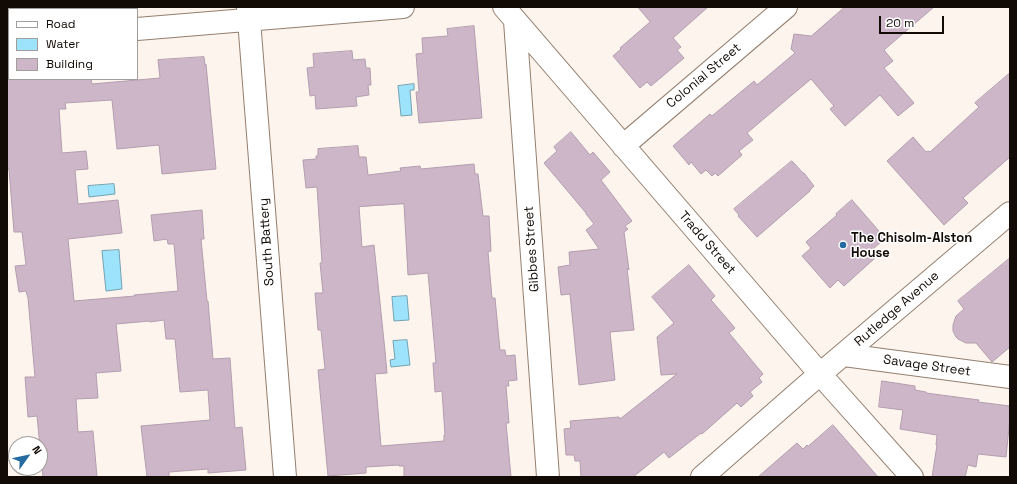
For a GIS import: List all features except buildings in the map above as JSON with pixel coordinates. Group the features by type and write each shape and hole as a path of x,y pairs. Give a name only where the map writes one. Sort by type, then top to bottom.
{"street":[{"path":"138,29 249,13 403,7"},
{"name":"Colonial Street","path":"622,146 786,7"},
{"name":"South Battery","path":"249,13 285,477"},
{"name":"Tradd Street","path":"510,14 622,146 820,374 912,477"},
{"name":"Gibbes Street","path":"510,14 548,477"},
{"name":"Rutledge Avenue","path":"702,477 820,374 1010,213"},
{"name":"Savage Street","path":"844,355 1010,377"}],"water":[{"path":"414,84 414,90 410,90 412,115 401,116 398,86"},
{"path":"114,184 115,194 89,197 88,186"},
{"path":"119,250 122,289 106,291 102,251"},
{"path":"407,296 409,320 394,321 392,297"},
{"path":"407,340 410,365 391,367 390,360 395,359 393,341"}],"place":[{"name":"The Chisolm-Alston House","path":"843,245"}]}
